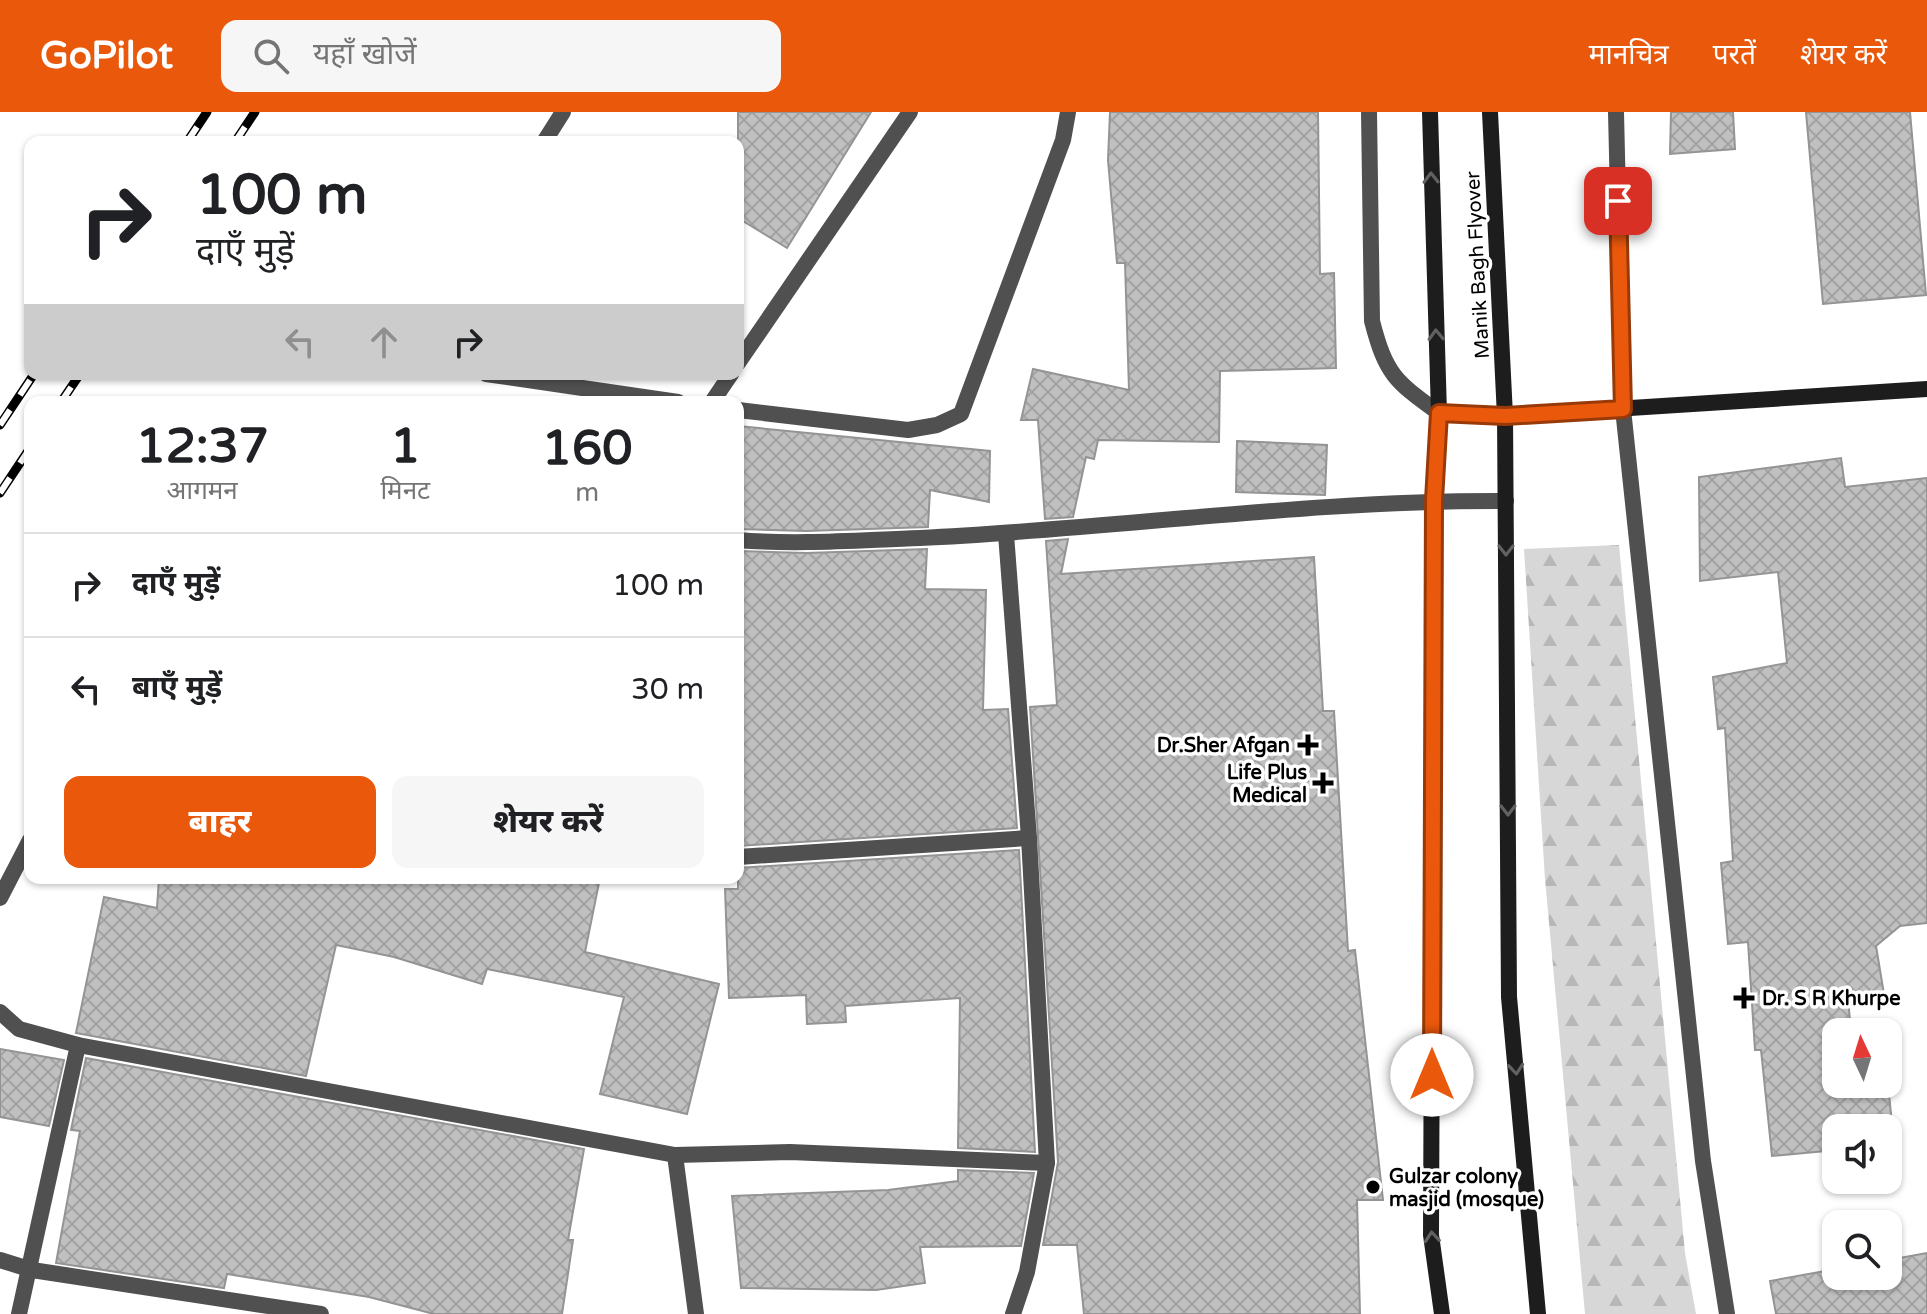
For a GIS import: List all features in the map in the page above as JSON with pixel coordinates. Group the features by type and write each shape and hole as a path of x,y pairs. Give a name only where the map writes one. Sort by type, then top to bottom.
{"main road":[{"name":"Manik Bagh Flyover","path":"1430,112 1439,413 1434,500 1431,1235 1442,1314"},
{"name":"Manik Bagh Flyover","path":"1490,112 1505,416 1509,997 1538,1314"},
{"path":"1439,413 1505,416 1927,389"}],"street":[{"path":"548,136 563,112"},
{"path":"744,354 910,112"},
{"path":"744,411 908,430 937,425 961,414 1063,140 1068,112"},
{"path":"1369,112 1372,321 1380,353 1396,382 1439,413"},
{"path":"1616,112 1623,409 1703,1161 1727,1314"},
{"path":"527,380 637,396"},
{"path":"744,541 781,544 1006,534 1434,500 1506,501"},
{"path":"1006,534 1029,838 1047,1163 1027,1272 1013,1314"},
{"path":"744,857 1029,838"},
{"path":"0,898 24,852"},
{"path":"0,1012 19,1029 78,1045 675,1155 790,1152 1047,1163"},
{"path":"19,1314 32,1270 78,1045"},
{"path":"675,1155 696,1314"},
{"path":"0,1260 32,1270 321,1314"}],"green space":[{"path":"1619,545 1685,1253 1696,1314 1585,1314 1545,879 1524,549"}],"building":[{"path":"738,112 871,112 787,248 744,222 744,136 738,136"},
{"path":"1110,112 1318,112 1320,274 1334,273 1336,368 1220,371 1219,442 1098,440 1094,459 1086,457 1073,517 1045,519 1038,420 1021,420 1033,369 1129,390 1125,263 1117,263 1108,160"},
{"path":"1671,112 1733,112 1735,149 1670,154"},
{"path":"1806,112 1910,112 1926,295 1823,304"},
{"path":"744,427 990,451 989,502 930,490 928,527 806,531 744,529"},
{"path":"1237,441 1327,445 1325,495 1236,492"},
{"path":"1841,458 1845,487 1927,478 1927,923 1900,926 1876,946 1884,994 1848,998 1850,1018 1822,1018 1822,1098 1889,1098 1891,1114 1822,1114 1822,1151 1772,1156 1761,1050 1755,1050 1748,942 1728,944 1721,863 1733,861 1725,728 1718,729 1713,677 1787,663 1778,572 1700,581 1699,477"},
{"path":"1068,539 1061,574 1314,557 1323,711 1334,711 1348,951 1355,950 1383,1200 1357,1200 1360,1314 1084,1314 1077,1245 1043,1245 1058,1162 1030,707 1057,705 1046,541"},
{"path":"927,549 925,589 986,590 983,710 1008,709 1017,828 744,846 744,551 806,553"},
{"path":"1019,850 1035,1152 958,1148 960,998 845,1006 846,1022 807,1024 806,995 729,998 725,889 738,889 738,884 744,884 744,868"},
{"path":"159,884 599,884 585,952 719,984 687,1114 600,1094 624,997 487,969 482,984 394,957 336,945 306,1076 76,1033 104,897 157,908"},
{"path":"0,1049 64,1060 49,1126 0,1117"},
{"path":"86,1058 584,1149 568,1240 573,1240 562,1314 434,1314 369,1297 227,1274 224,1288 56,1263 80,1131 71,1130"},
{"path":"958,1170 1034,1173 1021,1246 920,1247 925,1283 876,1290 741,1288 732,1196 888,1190 958,1181"},
{"path":"1927,1253 1927,1314 1776,1314 1770,1281 1822,1272 1822,1290 1902,1290 1902,1257"}],"railway":[{"path":"191,136 207,112"},
{"path":"239,136 255,112"},
{"path":"0,425 30,380"},
{"path":"65,396 76,380"},
{"path":"0,493 24,457"}],"place":[{"name":"Dr.Sher Afgan","path":"1308,745"},
{"name":"Life Plus Medical","path":"1323,783"},
{"name":"Dr. S R Khurpe","path":"1744,998"},
{"name":"Gulzar colony masjid (mosque)","path":"1373,1187"}],"route":[{"path":"1432,1075 1434,500 1439,413 1505,416 1623,409 1618,201"}]}
